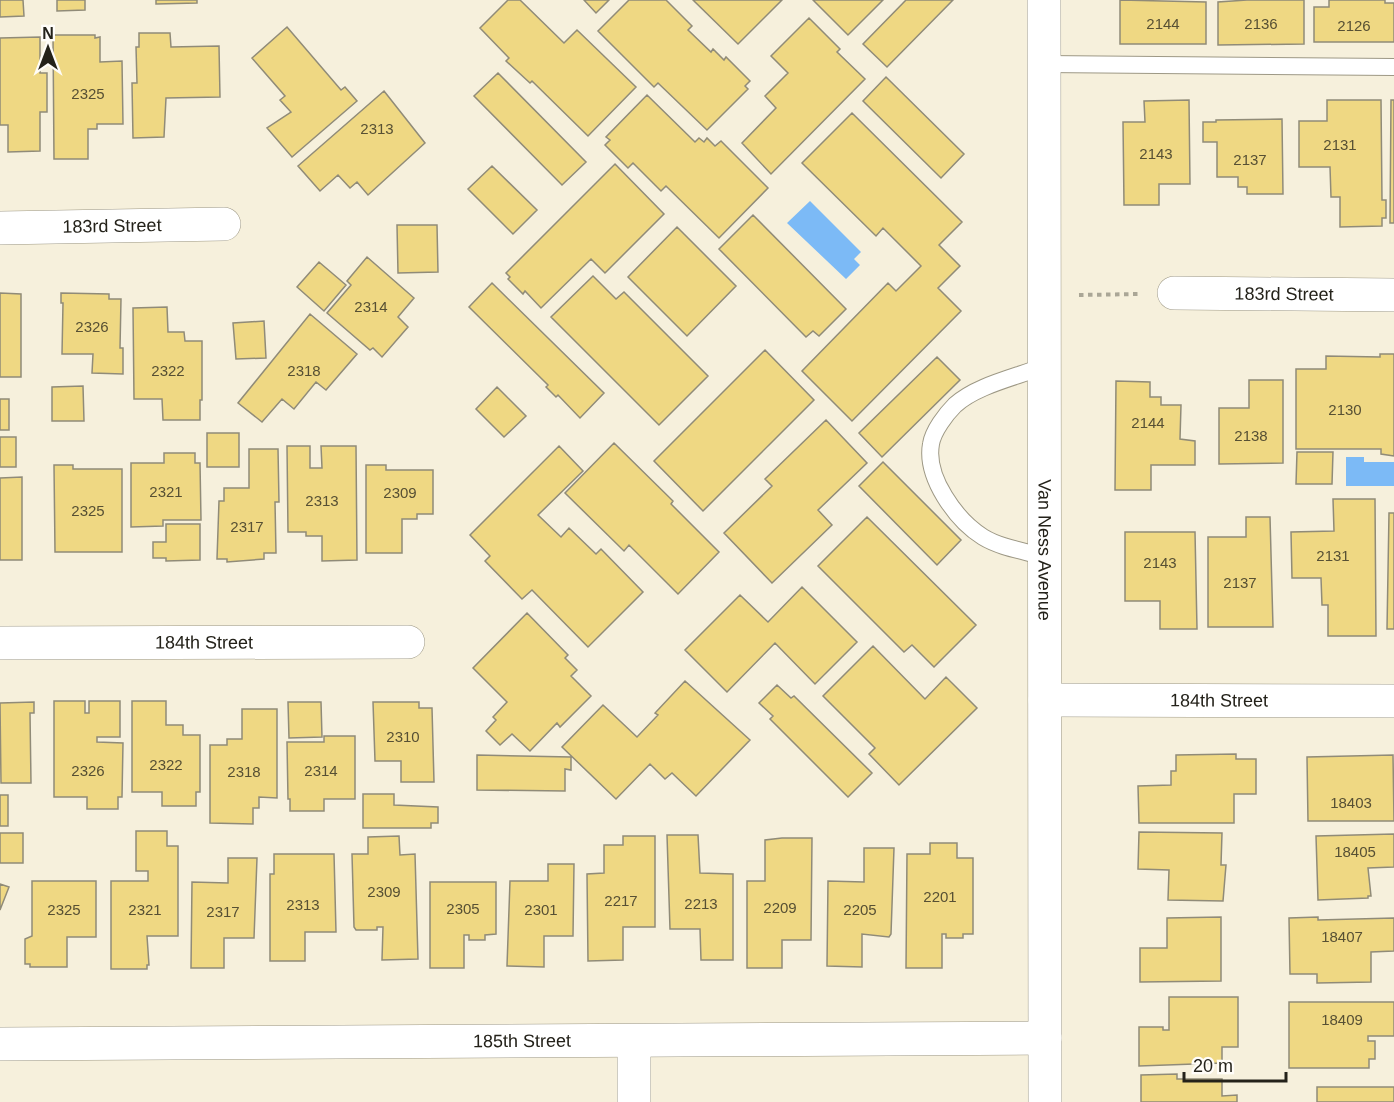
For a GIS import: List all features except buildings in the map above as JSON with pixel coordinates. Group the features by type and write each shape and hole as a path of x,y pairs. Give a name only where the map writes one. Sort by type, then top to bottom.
{"street":[{"name":"Van Ness Avenue","path":"1044,0 1045,1102"},
{"name":"183rd Street","path":"0,228 224,224"},
{"name":"183rd Street","path":"1174,292 1394,295"},
{"name":"184th Street","path":"0,643 408,642"},
{"name":"184th Street","path":"1045,699 1394,701"},
{"name":"185th Street","path":"0,1044 1045,1038"},
{"path":"634,1042 634,1102"}],"lane":[{"path":"1044,64 1394,67"},
{"path":"1044,366 976,392 956,404 940,423 931,443 937,482 966,523 983,537 1045,557"}],"path":[{"path":"1044,297 1174,292"}],"water":[{"path":"810,201 861,252 854,259 860,265 846,279 787,223"},
{"path":"1346,457 1364,457 1364,462 1394,462 1394,486 1346,486"}]}
